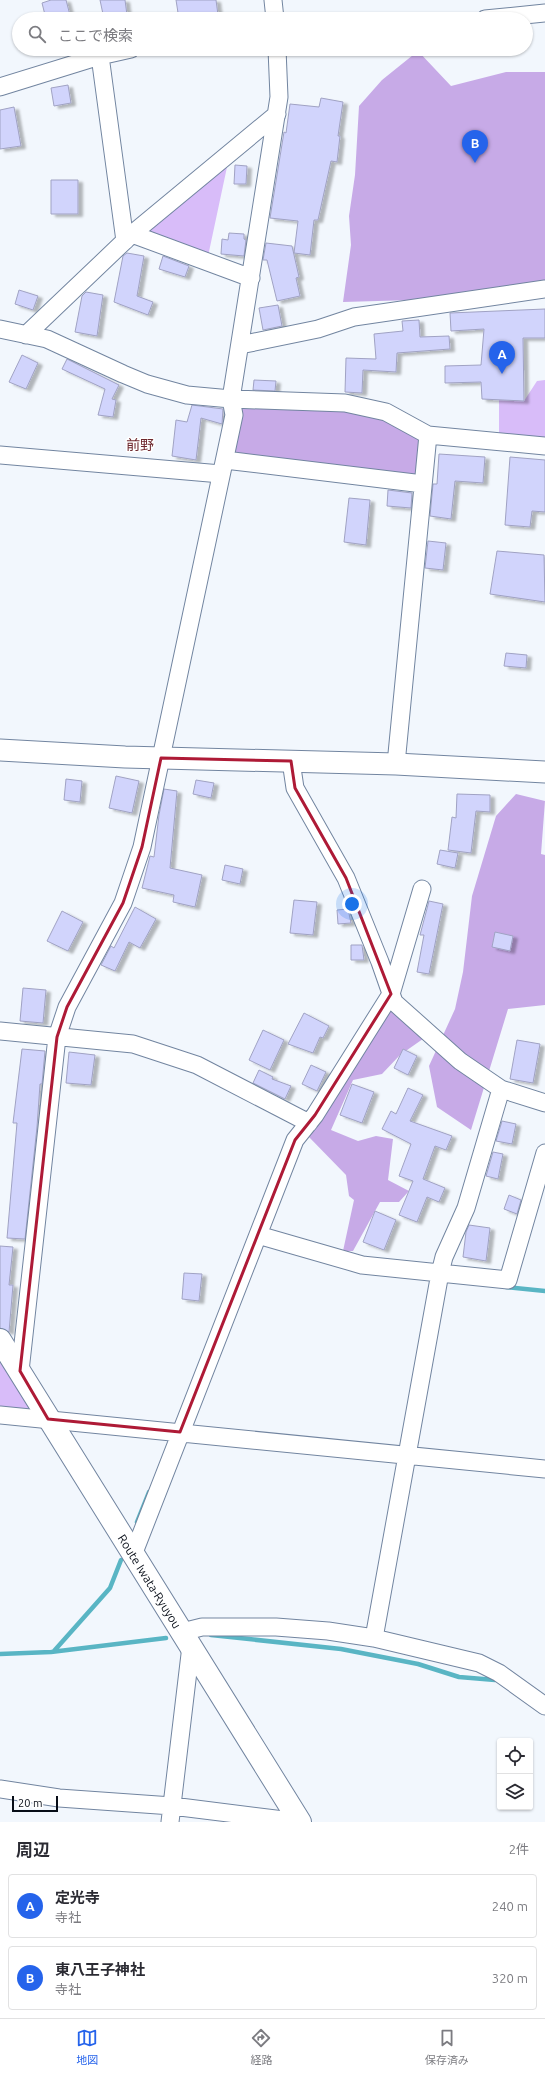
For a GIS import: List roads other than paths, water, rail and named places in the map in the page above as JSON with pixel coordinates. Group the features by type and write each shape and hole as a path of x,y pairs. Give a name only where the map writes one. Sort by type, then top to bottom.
{"main road":[{"name":"Route Iwata-Ryuyou","path":"0,1340 300,1822"}],"street":[{"path":"272,12 273,0"},
{"path":"533,14 545,13"},
{"path":"0,86 100,56 129,238"},
{"path":"20,1371 57,1037 67,1007 123,903 142,847 234,415 231,399 277,114 279,97 277,56"},
{"path":"26,335 129,238 277,114"},
{"path":"129,238 251,278"},
{"path":"240,345 318,329 354,317 545,289"},
{"path":"0,329 47,339 147,384 187,395 231,399 346,403 386,412 428,435 545,446"},
{"path":"396,764 428,435"},
{"path":"0,455 223,467 424,484"},
{"path":"0,750 161,758 396,764 545,772"},
{"path":"291,761 295,788 346,878 394,1002 460,1061 501,1089 545,1104"},
{"path":"133,1555 295,1140 309,1123 391,994 422,889"},
{"path":"0,1031 133,1044 197,1065 309,1123"},
{"path":"374,1638 440,1273 444,1257 466,1208 501,1089"},
{"path":"258,1235 362,1265 508,1280 545,1153"},
{"path":"0,1415 545,1469"},
{"path":"171,1814 186,1639 202,1627 276,1626 328,1631 374,1638 479,1663 500,1673 545,1706"},
{"path":"0,1789 171,1814 300,1822"}],"waterway":[{"path":"506,1287 545,1291"},
{"path":"137,1522 149,1492"},
{"path":"54,1651 110,1588 121,1560"},
{"path":"211,1635 341,1649 418,1664 459,1677 495,1680"},
{"path":"0,1654 51,1652 166,1638"}],"place":[{"name":"東八王子神社","path":"475,163"},
{"name":"定光寺","path":"502,374"}],"district":[{"name":"前野","path":"140,445"}]}
